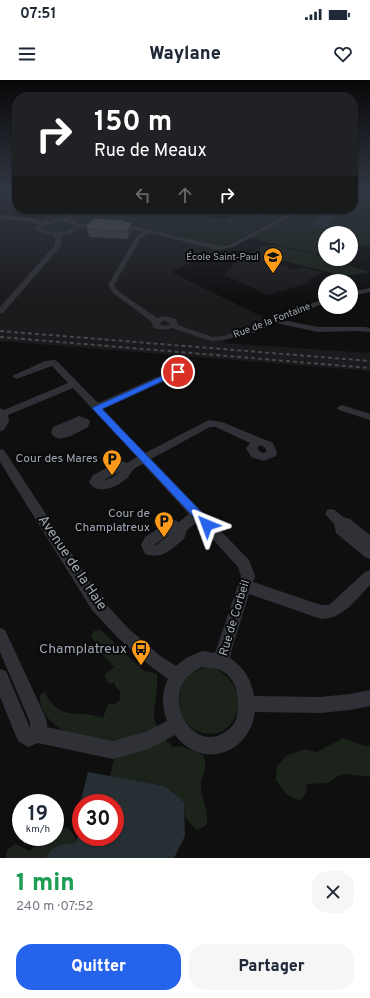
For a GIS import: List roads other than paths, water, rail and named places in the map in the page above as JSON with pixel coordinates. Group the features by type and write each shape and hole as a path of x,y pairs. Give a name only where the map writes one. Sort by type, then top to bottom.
{"street":[{"path":"39,227 42,232 58,234 70,232 76,227"},
{"path":"132,227 213,248 226,248 267,227"},
{"name":"Rue de la Fontaine","path":"148,231 139,237 111,285 114,292 156,321 160,319 168,319 174,322 172,326 211,338 220,339 244,333 318,304"},
{"path":"0,311 53,252 58,245 58,234"},
{"path":"358,293 370,290"},
{"path":"275,320 289,325 310,329 332,330 368,329 366,324 370,321"},
{"name":"Rue de Corbeil","path":"16,376 48,363 54,363 244,564 248,576 246,586 223,652 222,661"},
{"path":"85,421 99,411 190,366"},
{"path":"0,428 4,421 1,412 74,384"},
{"path":"342,408 370,418"},
{"path":"126,468 209,423 218,424 257,442"},
{"name":"Avenue de la Haie","path":"0,453 97,605 123,633 154,660 177,676"},
{"path":"179,528 198,515"},
{"path":"370,542 346,523 336,518 340,529 370,553"},
{"path":"246,586 321,612 329,612 335,610 370,576"},
{"path":"0,635 39,722 38,734"},
{"path":"212,658 222,661 232,668 241,678 246,691 248,705 247,717 242,728 234,738 224,744 213,746 202,745 192,741 177,725 171,705 171,695 177,676 192,662 212,658"},
{"path":"16,672 1,680 24,735 28,738 38,734 113,750 148,740 177,725"},
{"path":"248,705 255,703 290,705 348,704 370,698"}],"railway":[{"path":"0,331 370,361"},
{"path":"0,337 370,368"}],"place":[{"name":"École Saint-Paul","path":"273,274"},
{"name":"Cour des Mares","path":"112,476"},
{"name":"Cour de Champlatreux","path":"164,538"},
{"name":"Champlatreux","path":"141,666"}]}
